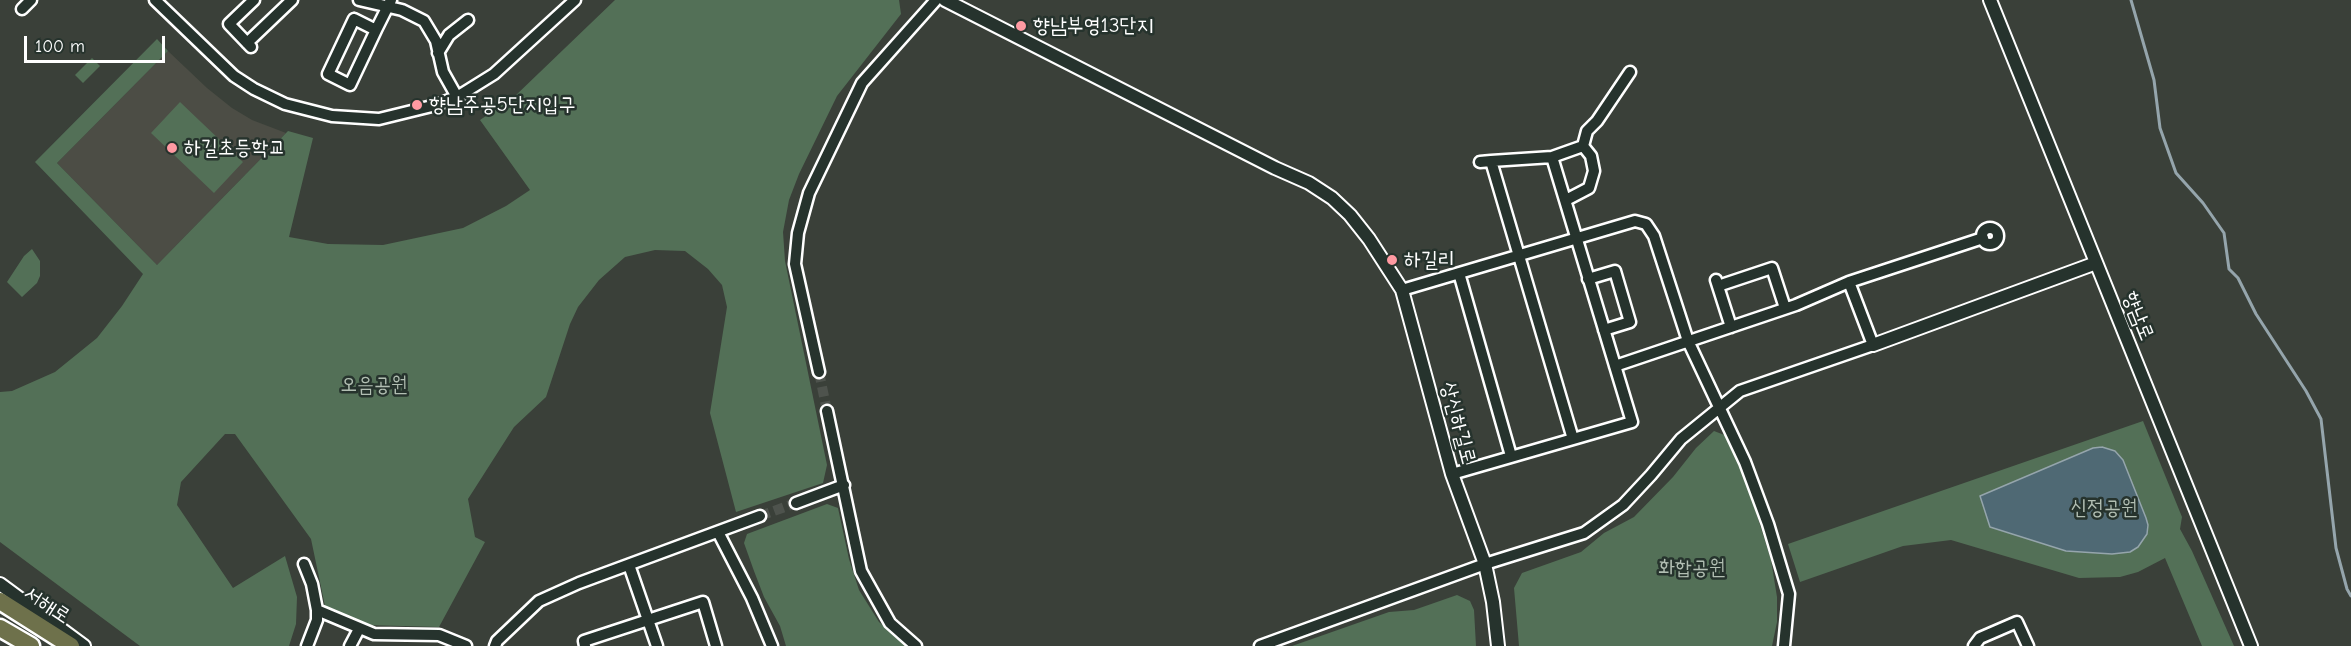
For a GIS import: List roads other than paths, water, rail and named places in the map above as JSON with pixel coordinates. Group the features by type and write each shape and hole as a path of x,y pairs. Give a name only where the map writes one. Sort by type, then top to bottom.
{"highway":[{"name":"서해로","path":"0,601 71,646"},
{"name":"서해로","path":"0,613 50,646"},
{"path":"0,628 31,646"}],"street":[{"path":"22,9 31,0"},
{"path":"155,0 234,76 254,89 285,104 332,116 379,119 436,105 457,97 495,74 575,0"},
{"path":"254,0 229,24 249,45 291,0"},
{"path":"359,0 389,4 424,21 436,41 443,72 457,97"},
{"path":"819,372 795,264 798,233 809,193 862,83 936,0"},
{"name":"상신하길로","path":"945,0 1275,168 1309,183 1332,198 1350,215 1369,239 1402,290 1452,474 1485,564 1493,602 1498,646"},
{"name":"향남로","path":"1990,0 2251,646"},
{"path":"376,30 354,19 328,74 350,85 389,4"},
{"path":"438,53 444,42 468,21"},
{"path":"1583,146 1587,131 1597,121 1630,72"},
{"path":"1573,439 1518,255 1485,161 1552,158 1583,146"},
{"path":"1566,200 1588,188 1594,171 1591,156 1583,146"},
{"path":"1452,474 1632,422 1552,158"},
{"path":"1402,290 1635,221 1646,224 1654,236 1688,341 1745,462 1787,582 1789,603 1784,646"},
{"path":"1615,366 1785,308 1849,282 1983,238"},
{"path":"1260,646 1485,564 1584,533 1623,505 1652,475 1681,439 1740,391 2096,263"},
{"path":"1731,327 1717,283 1772,268 1785,308"},
{"path":"1588,279 1615,271 1630,322 1604,330"},
{"path":"1459,273 1511,456"},
{"path":"1849,282 1873,345"},
{"path":"827,411 861,571 890,623 916,646"},
{"path":"796,503 844,485"},
{"path":"495,646 497,641 538,601 579,583 760,516"},
{"path":"718,532 752,598 772,646"},
{"path":"303,564 312,584 317,610 317,620 307,646"},
{"path":"629,565 657,646"},
{"path":"0,584 84,646"},
{"path":"585,646 584,641 703,602 716,646"},
{"path":"317,610 374,634 466,646"},
{"path":"1974,646 1980,638 2017,622 2028,646"},
{"path":"350,646 359,629"}],"water":[{"path":"2102,447 2115,451 2123,460 2146,518 2147,534 2138,547 2130,552 2112,554 2066,551 1990,527 1980,496 2093,448"}],"waterway":[{"path":"2131,0 2154,80 2160,128 2176,173 2203,203 2224,233 2229,269 2238,278 2256,314 2306,391 2321,419 2336,548 2351,596"}],"tunnel":[{"path":"819,372 827,411"},
{"path":"760,516 796,503"}],"place":[{"name":"향남부영13단지","path":"1021,26"},
{"name":"향남주공5단지입구","path":"417,105"},
{"name":"하길초등학교","path":"172,148"},
{"name":"하길리","path":"1392,260"}],"park label":[{"name":"오음공원","path":"374,385"},
{"name":"신정공원","path":"2104,508"},
{"name":"화합공원","path":"1692,568"}]}
